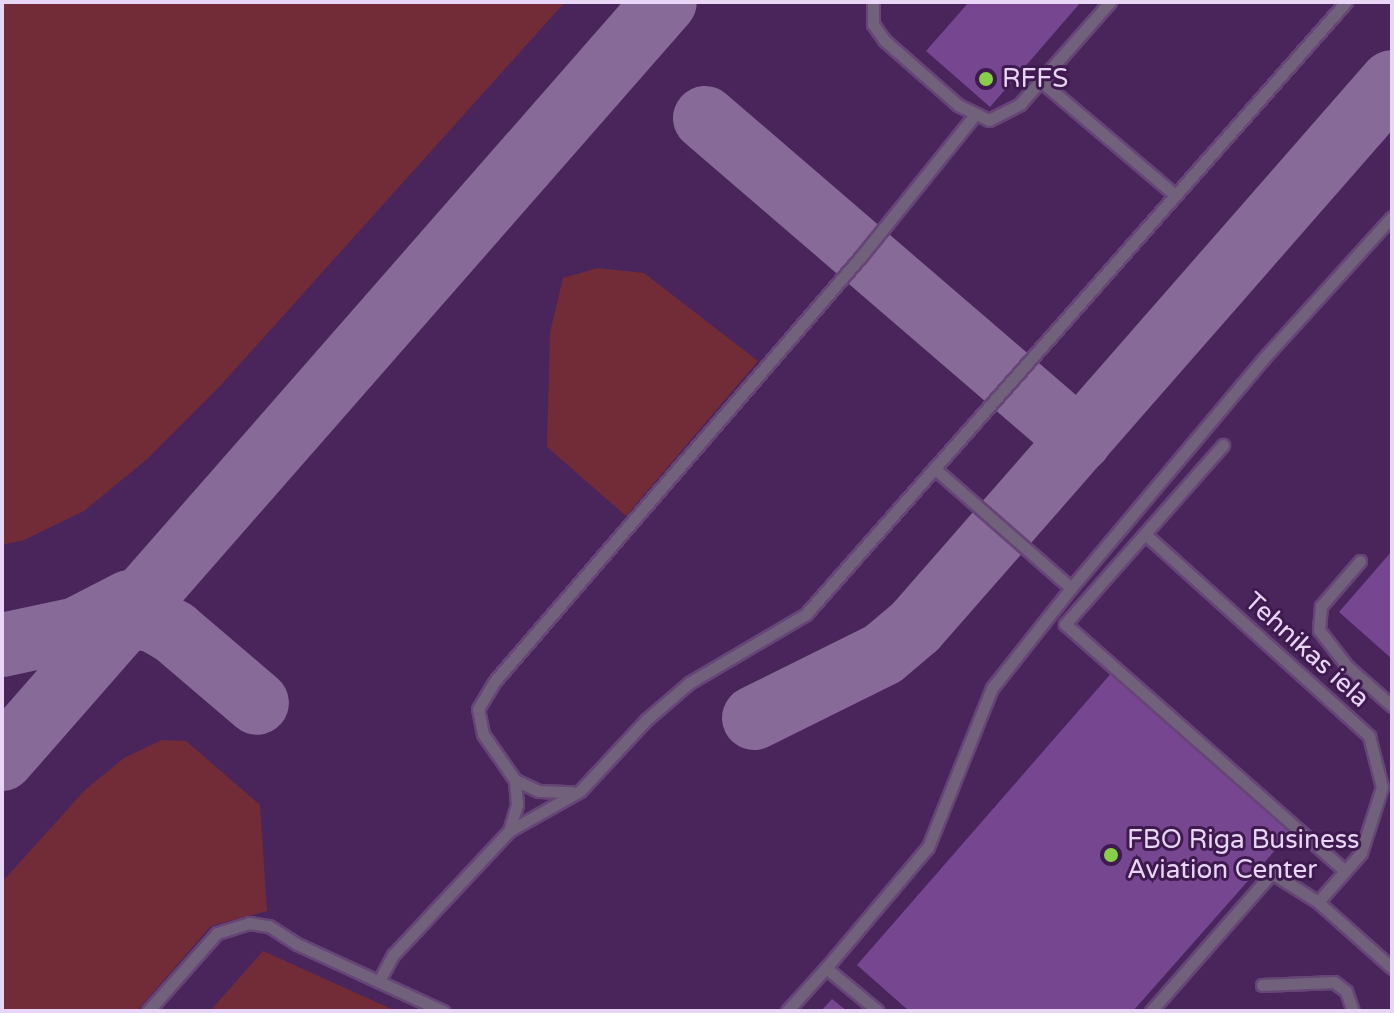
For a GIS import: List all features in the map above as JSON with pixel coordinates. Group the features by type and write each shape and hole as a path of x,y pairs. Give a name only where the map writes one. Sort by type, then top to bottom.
{"lane":[{"path":"873,2 873,24 884,40 974,116 989,120 1005,114 1042,82 1110,2"},
{"path":"379,981 393,955 509,831 580,791 665,701 806,614 1346,2"},
{"path":"1042,82 1174,194"},
{"path":"509,831 517,804 515,780 483,734 478,709 494,682 853,266 974,116"},
{"path":"787,1011 928,847 992,688 1071,588 1264,358 1392,217"},
{"path":"1223,445 1065,624 1345,871"},
{"path":"934,468 1071,588"},
{"name":"Tehnikas iela","path":"1145,534 1369,736 1382,787 1361,853 1318,902"},
{"path":"1360,561 1321,606 1319,630 1347,666 1392,706"},
{"path":"515,780 539,791 580,791"},
{"path":"1151,1011 1272,873 1318,902 1392,968"},
{"path":"148,1011 217,933 249,923 269,926 443,1011"},
{"path":"826,968 878,1011"},
{"path":"1262,985 1334,982 1346,991 1353,1011"}],"shaded area":[{"path":"2,2 565,2 221,385 146,460 84,511 24,540 2,545"},
{"path":"598,268 644,273 758,361 626,516 547,447 550,332 563,278"},
{"path":"162,740 186,741 260,805 267,911 211,926 137,1011 2,1011 2,882 85,790 124,758"},
{"path":"263,951 396,1011 210,1011"}],"building":[{"name":"RFFS","path":"969,2 1081,2 990,107 926,51"},
{"path":"1392,551 1392,659 1339,612"},
{"name":"FBO Riga Business Aviation Center","path":"1114,670 1293,830 1133,1011 909,1011 857,965"},
{"path":"832,999 847,1011 821,1011"}],"taxiway":[{"path":"2,759 665,2"},
{"path":"754,718 883,654 915,627 1392,82"},
{"path":"705,118 1080,440"},
{"path":"2,645 77,629 129,602"},
{"path":"109,615 153,620 174,632 257,703"}],"place":[{"name":"RFFS","path":"986,79"},
{"name":"FBO Riga Business Aviation Center","path":"1111,855"}]}
